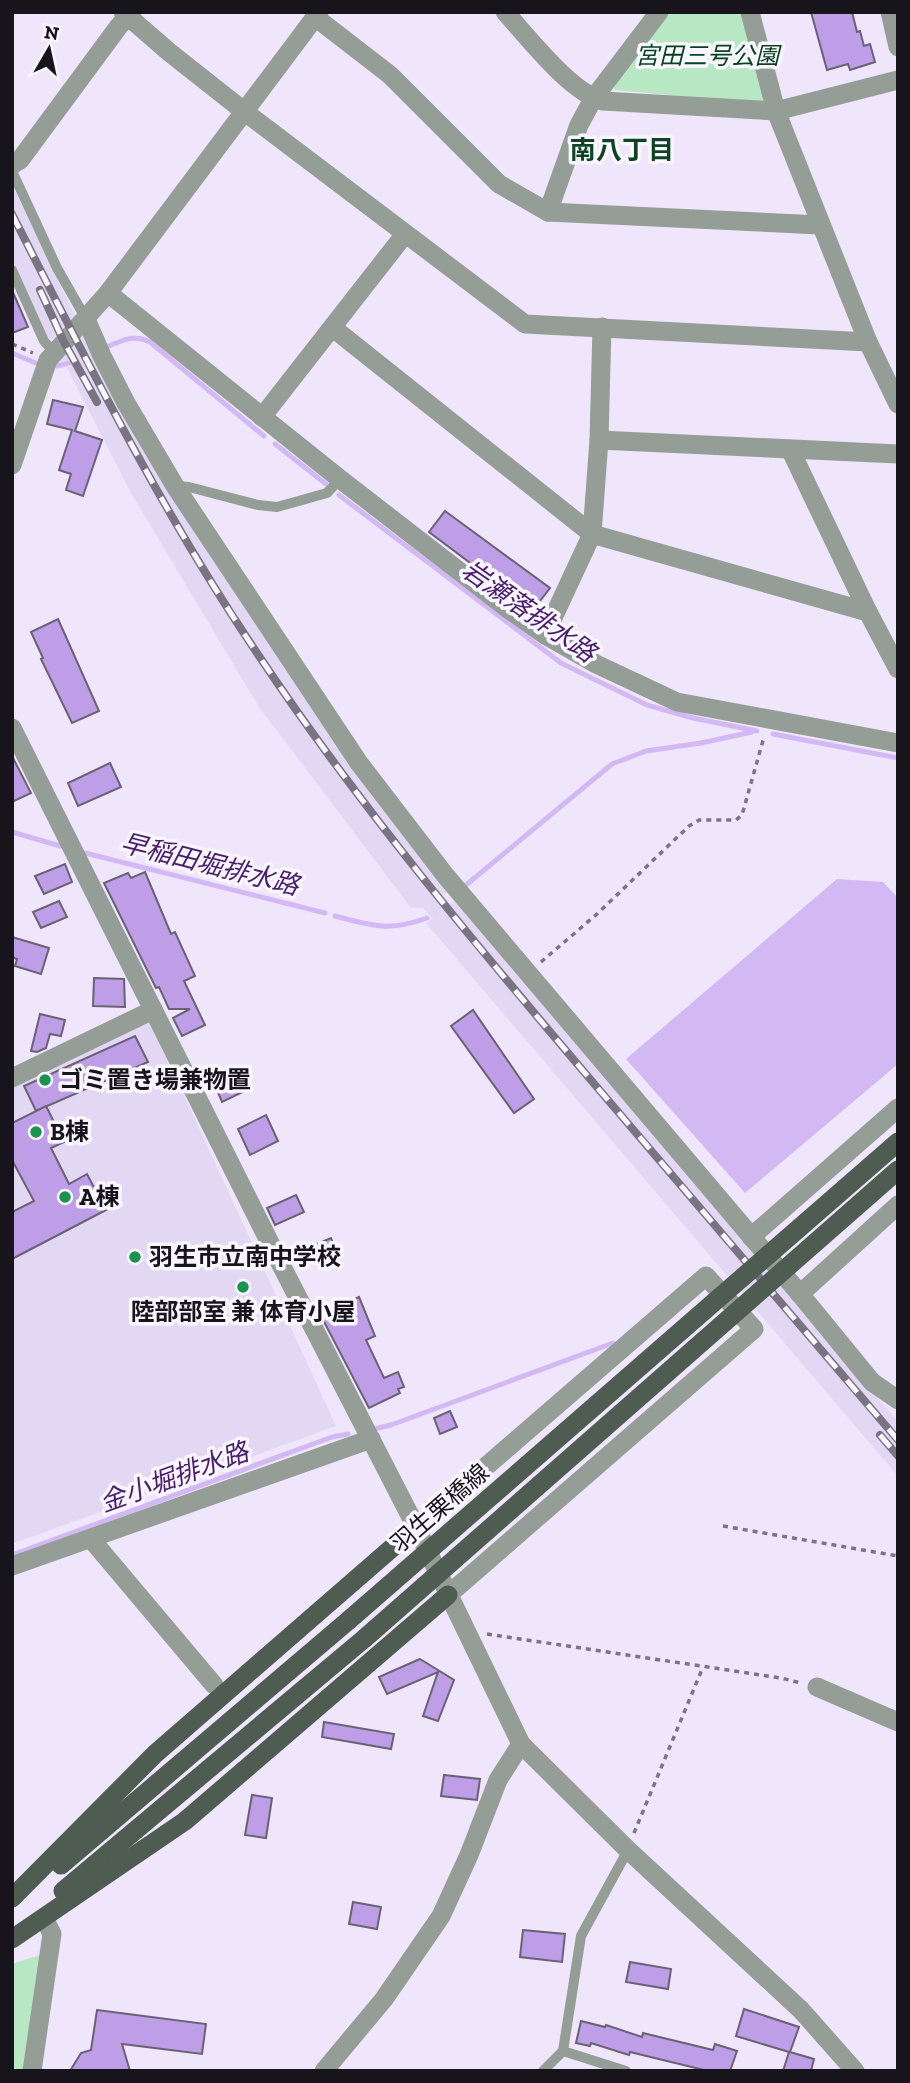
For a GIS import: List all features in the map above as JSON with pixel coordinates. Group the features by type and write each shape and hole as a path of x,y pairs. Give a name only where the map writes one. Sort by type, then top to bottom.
{"main road":[{"name":"羽生栗橋線","path":"12,1907 349,1620 898,1142"},
{"name":"羽生栗橋線","path":"12,1933 365,1638 898,1170"},
{"path":"12,1898 155,1754 416,1527"},
{"path":"12,1939 185,1821 448,1595"}],"street":[{"path":"505,12 576,88 593,99 613,103 776,111 898,80"},
{"path":"548,212 579,125 593,99 659,12"},
{"path":"750,12 776,111 868,342 898,404"},
{"path":"890,12 898,47"},
{"path":"12,166 20,160 128,14 245,112 526,324 868,342"},
{"path":"12,465 44,370 54,352 108,293 317,15 390,75 499,184 548,212 820,225"},
{"path":"261,417 405,234"},
{"path":"108,293 340,479 545,635 665,698 898,743"},
{"path":"86,319 127,403 175,486 359,763 445,875 872,1382 898,1400"},
{"path":"545,635 592,534 599,440 602,327"},
{"path":"333,328 592,534 868,612"},
{"path":"599,440 898,454"},
{"path":"790,449 898,669"},
{"path":"12,728 19,759 153,1010 416,1527 521,1744 628,1850 801,2010 855,2071"},
{"path":"14,1075 153,1010"},
{"path":"751,1237 898,1108"},
{"path":"800,1294 898,1205"},
{"path":"416,1527 706,1276 754,1329 448,1595"},
{"path":"12,1566 371,1439"},
{"path":"91,1539 214,1685"},
{"path":"817,1687 898,1722"},
{"path":"324,2071 384,1999 441,1916 469,1855 498,1780 521,1744"},
{"path":"32,2071 52,1934 44,1917"}],"lane":[{"path":"12,171 57,268 86,319"},
{"path":"12,270 44,341 54,352"},
{"path":"175,486 277,507 327,493 340,479"},
{"path":"543,2071 563,2051 581,1936 628,1850"},
{"path":"563,2051 626,2071"}],"path":[{"path":"529,973 597,914 689,826 699,820 736,820 742,815 769,719"},
{"path":"723,1526 898,1556"},
{"path":"466,1633 475,1632 782,1678 817,1687"},
{"path":"628,1850 703,1667"}],"shaded area":[{"path":"12,184 76,318 53,339 46,334 12,258"},
{"path":"82,337 88,337 449,891 443,896 450,904 457,899 898,1422 898,1476 426,923 433,919 423,908 411,908 259,707 131,493 67,368 72,366 69,360 58,362"},
{"path":"837,879 883,882 898,898 898,1064 745,1193 626,1059"},
{"name":"羽生市立南中学校","path":"150,1021 336,1426 12,1544 12,1088"}],"green space":[{"name":"宮田三号公園","path":"666,12 743,12 768,104 615,90 611,82"},
{"path":"43,1954 25,2071 12,2071 12,1964"}],"building":[{"path":"811,12 852,12 857,32 860,31 864,46 870,44 875,62 850,70 848,64 827,70"},
{"path":"12,290 28,327 12,333"},
{"path":"53,400 83,407 75,431 102,440 83,496 66,490 71,474 59,470 72,430 47,424"},
{"path":"445,511 550,588 533,610 429,532"},
{"path":"58,619 99,711 72,723 31,632"},
{"path":"12,756 31,793 12,802"},
{"path":"110,763 121,787 78,806 68,783"},
{"path":"65,864 72,882 44,894 35,876"},
{"path":"145,872 171,934 175,932 195,976 184,981 205,1025 182,1036 173,1018 190,1009 169,1009 104,883 128,873 131,878"},
{"path":"59,901 67,917 41,928 33,912"},
{"path":"12,937 49,948 41,974 15,966 17,959 12,957"},
{"path":"94,978 124,979 125,1007 93,1006"},
{"path":"473,1010 534,1099 514,1113 451,1026"},
{"path":"40,1014 65,1020 61,1036 50,1034 46,1048 37,1052 31,1051"},
{"path":"135,1036 148,1062 36,1111 24,1086"},
{"path":"242,1070 251,1088 222,1102 214,1083"},
{"name":"A棟","path":"46,1106 64,1142 51,1148 69,1184 87,1174 106,1210 12,1259 12,1212 34,1201 12,1160 12,1123"},
{"path":"266,1115 278,1141 250,1155 238,1129"},
{"path":"296,1195 304,1212 275,1225 267,1208"},
{"path":"331,1238 336,1251 317,1259 312,1246"},
{"path":"359,1297 375,1336 366,1340 384,1378 398,1372 404,1387 398,1389 400,1393 369,1408 321,1316"},
{"path":"450,1411 457,1427 440,1434 434,1418"},
{"path":"420,1659 454,1680 438,1721 423,1716 438,1672 387,1694 379,1677"},
{"path":"324,1722 394,1734 391,1749 322,1737"},
{"path":"444,1775 480,1779 477,1800 441,1796"},
{"path":"252,1795 272,1798 266,1838 245,1835"},
{"path":"353,1902 381,1907 377,1929 349,1924"},
{"path":"523,1930 565,1934 562,1962 520,1957"},
{"path":"630,1962 671,1969 668,1989 626,1982"},
{"path":"744,2009 799,2027 790,2052 814,2059 811,2071 783,2071 789,2052 736,2036"},
{"path":"97,2010 206,2024 202,2054 122,2044 130,2071 70,2071 81,2053 91,2050"},
{"path":"581,2021 605,2027 606,2025 642,2037 643,2033 713,2050 715,2044 737,2051 730,2071 708,2071 630,2052 629,2055 591,2043 590,2046 576,2043"}],"waterway":[{"name":"岩瀬落排水路","path":"109,346 134,338 150,342 264,436"},
{"name":"岩瀬落排水路","path":"12,353 38,364"},
{"name":"岩瀬落排水路","path":"57,366 69,363"},
{"name":"岩瀬落排水路","path":"275,444 326,484"},
{"name":"岩瀬落排水路","path":"339,495 561,663 647,705 757,731"},
{"name":"早稲田堀排水路","path":"466,885 612,764 646,751 752,732"},
{"name":"岩瀬落排水路","path":"773,734 898,758"},
{"name":"早稲田堀排水路","path":"12,832 60,846"},
{"name":"早稲田堀排水路","path":"85,853 325,913"},
{"name":"早稲田堀排水路","path":"335,916 381,926 402,925 427,918"},
{"name":"金小堀排水路","path":"374,1429 613,1343"},
{"name":"金小堀排水路","path":"12,1555 332,1437 348,1434"}],"railway":[{"path":"12,214 158,493 257,653 336,766 463,928 898,1440"},
{"path":"40,290 64,342 97,402"},
{"path":"880,1435 898,1456"}],"place":[{"name":"ゴミ置き場兼物置","path":"45,1080"},
{"name":"B棟","path":"36,1132"},
{"name":"A棟","path":"65,1197"},
{"name":"羽生市立南中学校","path":"135,1257"},
{"name":"陸部部室 兼 体育小屋","path":"243,1287"}],"district":[{"name":"南八丁目","path":"622,150"}]}
